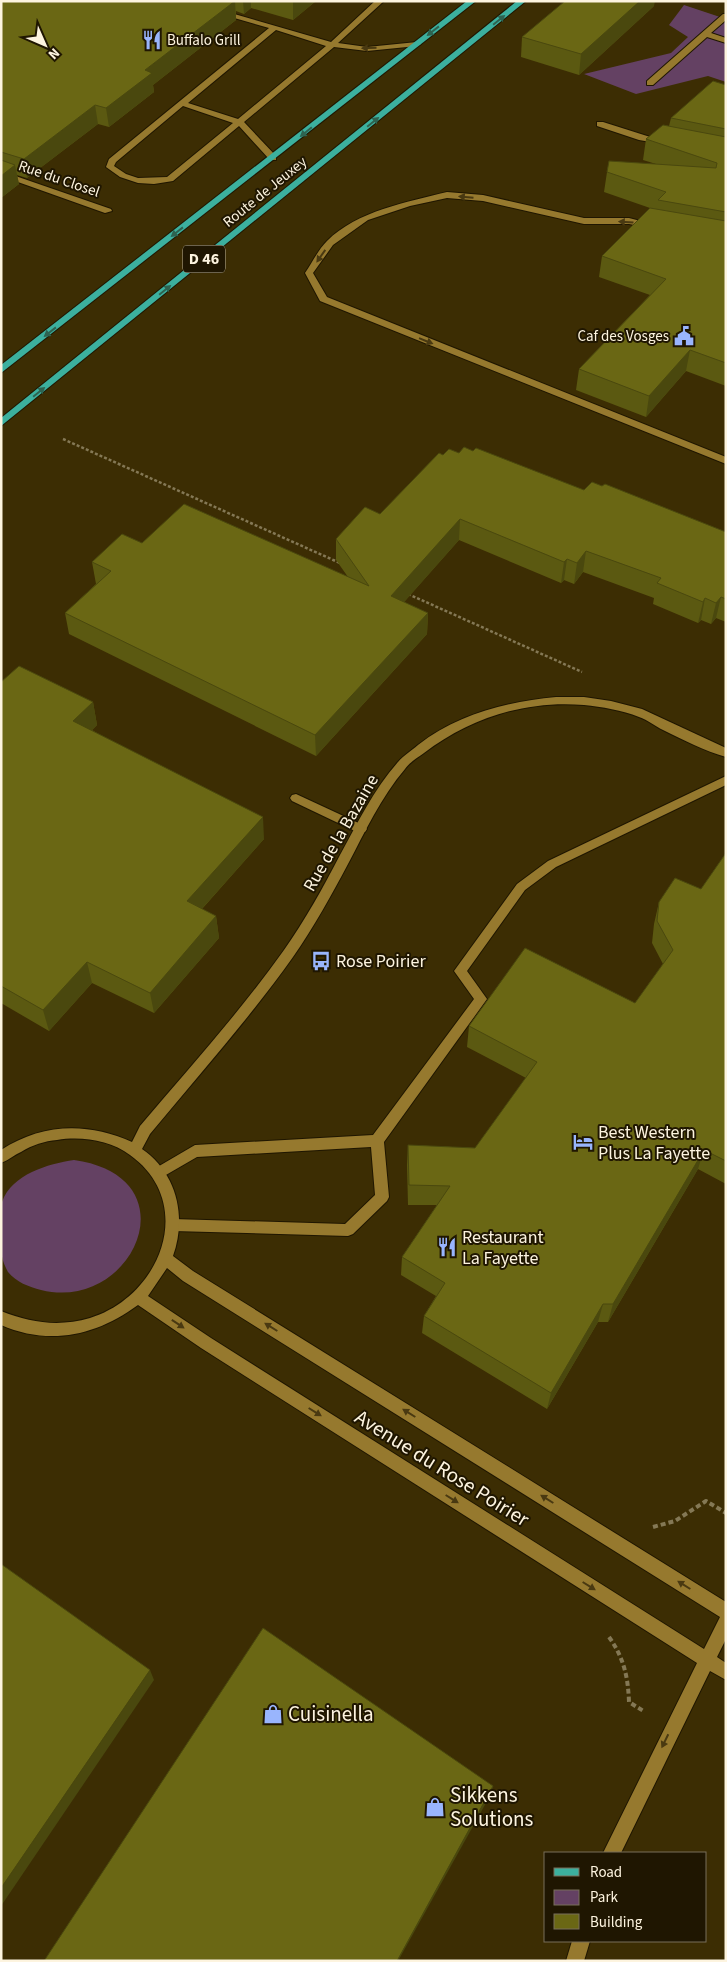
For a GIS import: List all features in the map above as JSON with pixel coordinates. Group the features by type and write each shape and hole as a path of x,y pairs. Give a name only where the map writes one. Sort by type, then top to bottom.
{"main road":[{"name":"Route de Jeuxey","path":"1,370 472,1"},
{"name":"Route de Jeuxey","path":"1,423 522,1"}],"street":[{"path":"274,28 112,161 110,167 116,173 144,182 158,182 170,179 332,45 380,1"},
{"path":"213,9 332,45 367,49 417,44"},
{"path":"650,83 726,16"},
{"path":"705,34 726,41"},
{"path":"181,103 239,122 273,158"},
{"path":"600,124 642,138 670,144"},
{"name":"Rue du Closel","path":"1,173 108,210"},
{"path":"658,226 629,221 584,221 483,198 447,195 408,204 365,218 330,243 309,273 324,299 726,461"},
{"name":"Rue de la Bazaine","path":"135,1150 145,1130 280,965 322,902 377,798 402,764 436,738 473,718 509,706 552,702 589,702 639,712 726,753"},
{"path":"173,1225 348,1230 382,1197 377,1142 481,999 460,971 521,887 552,864 726,780"},
{"path":"296,798 360,829"},
{"path":"1,1156 22,1144 51,1135 81,1132 110,1138 135,1150 159,1173 170,1198 173,1225 166,1259 154,1279 138,1297 116,1313 92,1324 66,1330 40,1330 15,1325 1,1318"},
{"path":"159,1173 195,1151 377,1142"},
{"name":"Avenue du Rose Poirier","path":"166,1259 188,1276 726,1611"},
{"name":"Avenue du Rose Poirier","path":"138,1297 726,1672"},
{"path":"612,1852 672,1728 726,1622"},
{"path":"575,1961 581,1942"}],"path":[{"path":"63,439 344,565"},
{"path":"408,594 589,675"},
{"path":"640,1558 653,1527 666,1526 686,1516 706,1501 726,1513"},
{"path":"614,1602 600,1626 616,1646 628,1673 629,1702 672,1728"}],"green space":[{"path":"684,5 726,19 726,82 708,76 636,94 584,74 671,53 688,37 669,25"},
{"path":"74,1160 111,1171 132,1191 141,1215 137,1240 124,1263 102,1282 74,1292 36,1289 15,1279 5,1267 1,1248 2,1202 7,1192 22,1177 53,1164"}],"building":[{"path":"1,1 235,1 145,70 152,73 106,108 95,105 24,159 1,152"},
{"path":"565,1 640,1 581,54 522,37"},
{"path":"713,81 726,85 726,129 671,118"},
{"path":"663,125 726,137 726,212 658,200 666,192 607,172 609,161 716,168 717,163 646,139"},
{"path":"1,160 15,165 1,176"},
{"path":"650,208 726,221 726,363 690,350 649,396 579,369 666,279 602,256"},
{"path":"464,447 473,451 476,448 584,490 592,482 602,486 605,484 726,532 726,599 721,597 716,603 705,598 703,602 657,583 661,578 586,551 577,563 567,559 564,562 460,519 391,596 428,613 315,735 65,613 111,571 92,562 122,534 142,543 184,504 369,586 336,539 365,507 380,514 439,453 443,455 449,449 459,453"},
{"path":"19,666 93,702 73,721 263,817 187,901 216,916 150,993 87,962 43,1010 1,986 1,682"},
{"path":"726,853 726,1161 704,1150 613,1304 603,1304 551,1393 424,1316 445,1283 402,1257 450,1186 409,1185 408,1145 475,1148 537,1062 469,1026 525,948 635,1003 673,950 657,921 659,902 675,878 701,889"},
{"path":"1,1564 150,1670 1,1888"},
{"path":"263,1628 493,1786 397,1961 44,1961"}],"place":[{"name":"Buffalo Grill","path":"152,40"},
{"name":"Caf des Vosges","path":"684,336"},
{"name":"Rose Poirier","path":"321,961"},
{"name":"Best Western Plus La Fayette","path":"583,1142"},
{"name":"Restaurant La Fayette","path":"447,1247"},
{"name":"Cuisinella","path":"273,1714"},
{"name":"Sikkens Solutions","path":"435,1807"}]}
